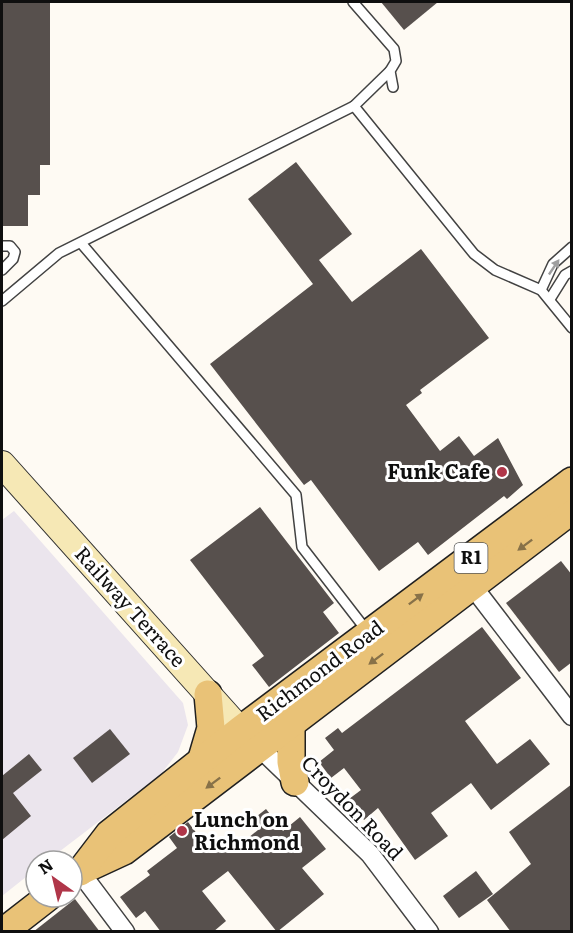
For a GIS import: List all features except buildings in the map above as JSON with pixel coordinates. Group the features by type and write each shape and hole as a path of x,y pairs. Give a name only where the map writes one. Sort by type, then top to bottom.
{"main road":[{"name":"Railway Terrace","path":"2,465 240,730 260,748"},
{"name":"Richmond Road","path":"84,865 109,834 240,730 281,716 465,576 572,481"},
{"name":"Richmond Road","path":"84,871 124,851 260,748 281,716 369,634 572,510"},
{"path":"201,762 211,728 211,698 238,711 281,716 295,782"},
{"path":"3,932 33,909"}],"street":[{"path":"465,576 572,716"},
{"name":"Croydon Road","path":"260,748 370,854 429,932"},
{"path":"84,884 125,932"}],"lane":[{"path":"2,301 59,253 354,106 390,71 396,61 394,49 354,2"},
{"path":"390,71 393,87"},
{"path":"354,106 474,254 495,270 541,290 572,328"},
{"path":"81,243 296,495 302,547 369,634"},
{"path":"2,246 10,246 15,252 13,259 2,270"},
{"path":"541,290 553,264 572,247"},
{"path":"550,299 565,275 572,271"}],"shaded area":[{"path":"14,511 183,703 188,725 178,752 161,774 63,849 24,849 24,879 2,896 2,520"}],"place":[{"name":"Funk Cafe","path":"502,472"},
{"name":"Lunch on Richmond","path":"182,831"}]}
